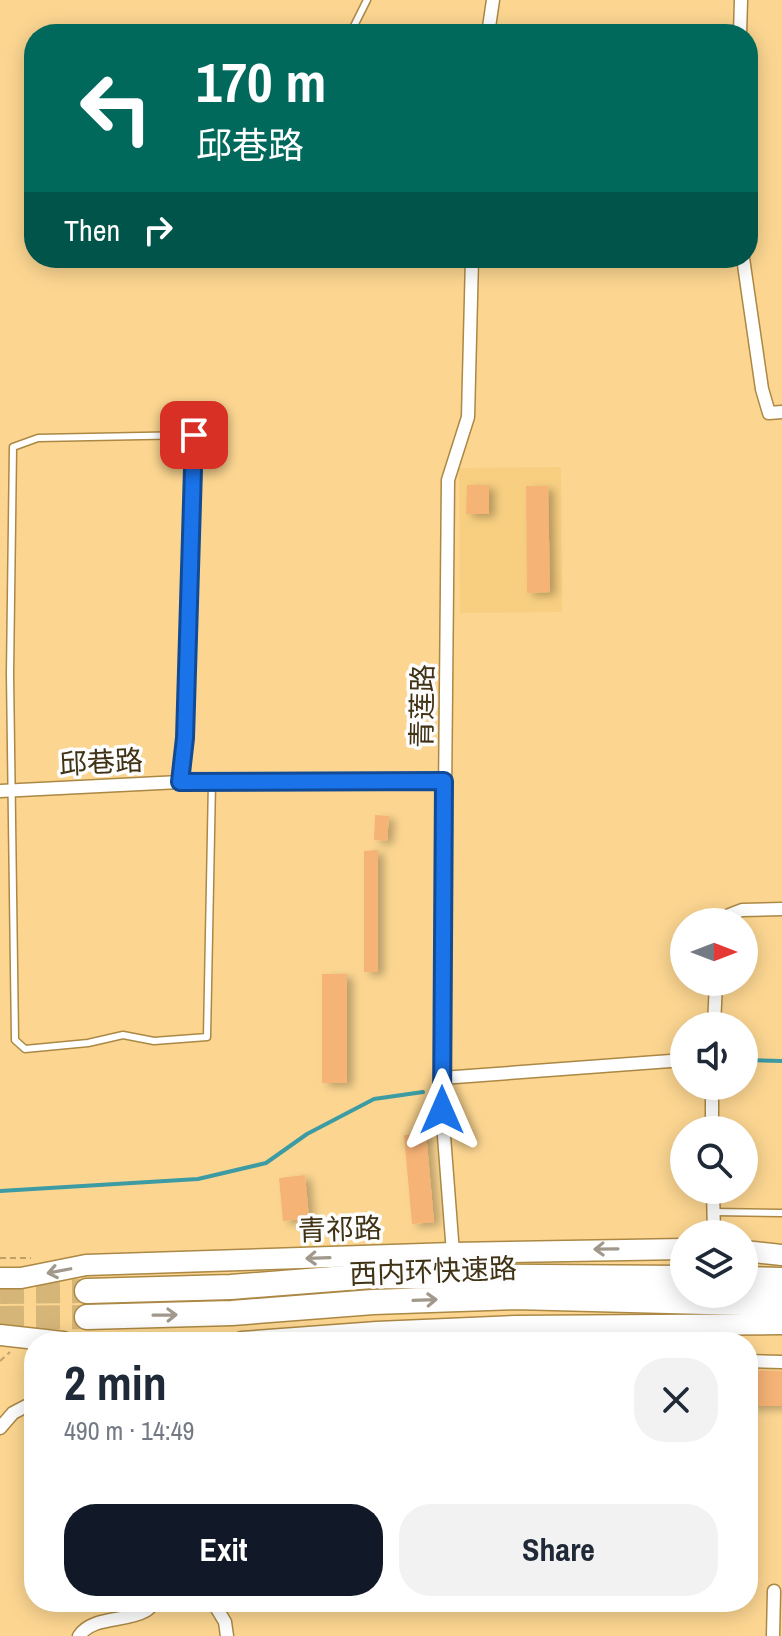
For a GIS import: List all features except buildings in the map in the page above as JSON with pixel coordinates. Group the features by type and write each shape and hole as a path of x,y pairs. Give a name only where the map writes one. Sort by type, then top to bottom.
{"highway":[{"name":"西内环快速路","path":"87,1291 231,1287 372,1276 670,1278"},
{"path":"758,1279 782,1280"},
{"name":"西内环快速路","path":"87,1317 232,1313 373,1302 515,1297 782,1304"}],"main road":[{"name":"青祁路","path":"0,1278 21,1278 86,1265 670,1249"},
{"path":"758,1252 782,1255"},
{"path":"377,1332 516,1326 782,1324"}],"street":[{"path":"489,24 493,0"},
{"path":"740,24 741,0"},
{"name":"青莲路","path":"453,1253 442,1110 448,480 468,417 472,268"},
{"path":"744,268 762,389 769,413 782,412"},
{"name":"邱巷路","path":"6,791 180,782 444,781"},
{"path":"758,910 782,909"},
{"path":"442,1078 670,1061"},
{"path":"714,1204 714,1220"},
{"path":"758,1361 782,1362"},
{"path":"0,1428 13,1413 24,1407"},
{"path":"773,1636 774,1591"},
{"path":"79,1636 83,1631 114,1618 144,1612"},
{"path":"219,1612 225,1622 227,1636"}],"lane":[{"path":"355,24 367,0"},
{"path":"180,782 185,738 194,435 38,438 13,447 6,791 15,1040 25,1049 88,1043 123,1035 154,1041 207,1037 212,782"},
{"path":"714,1212 782,1213"}],"path":[{"path":"0,1361 6,1343"}],"shaded area":[{"path":"561,467 562,612 460,613 459,468"}],"waterway":[{"path":"758,1060 782,1061"},
{"path":"0,1191 198,1179 266,1163 307,1134 374,1099 423,1092"}],"tunnel":[{"path":"0,1292 87,1291"},
{"path":"0,1318 87,1317"}],"route":[{"path":"194,435 185,738 180,782 444,781 442,1110"}]}
